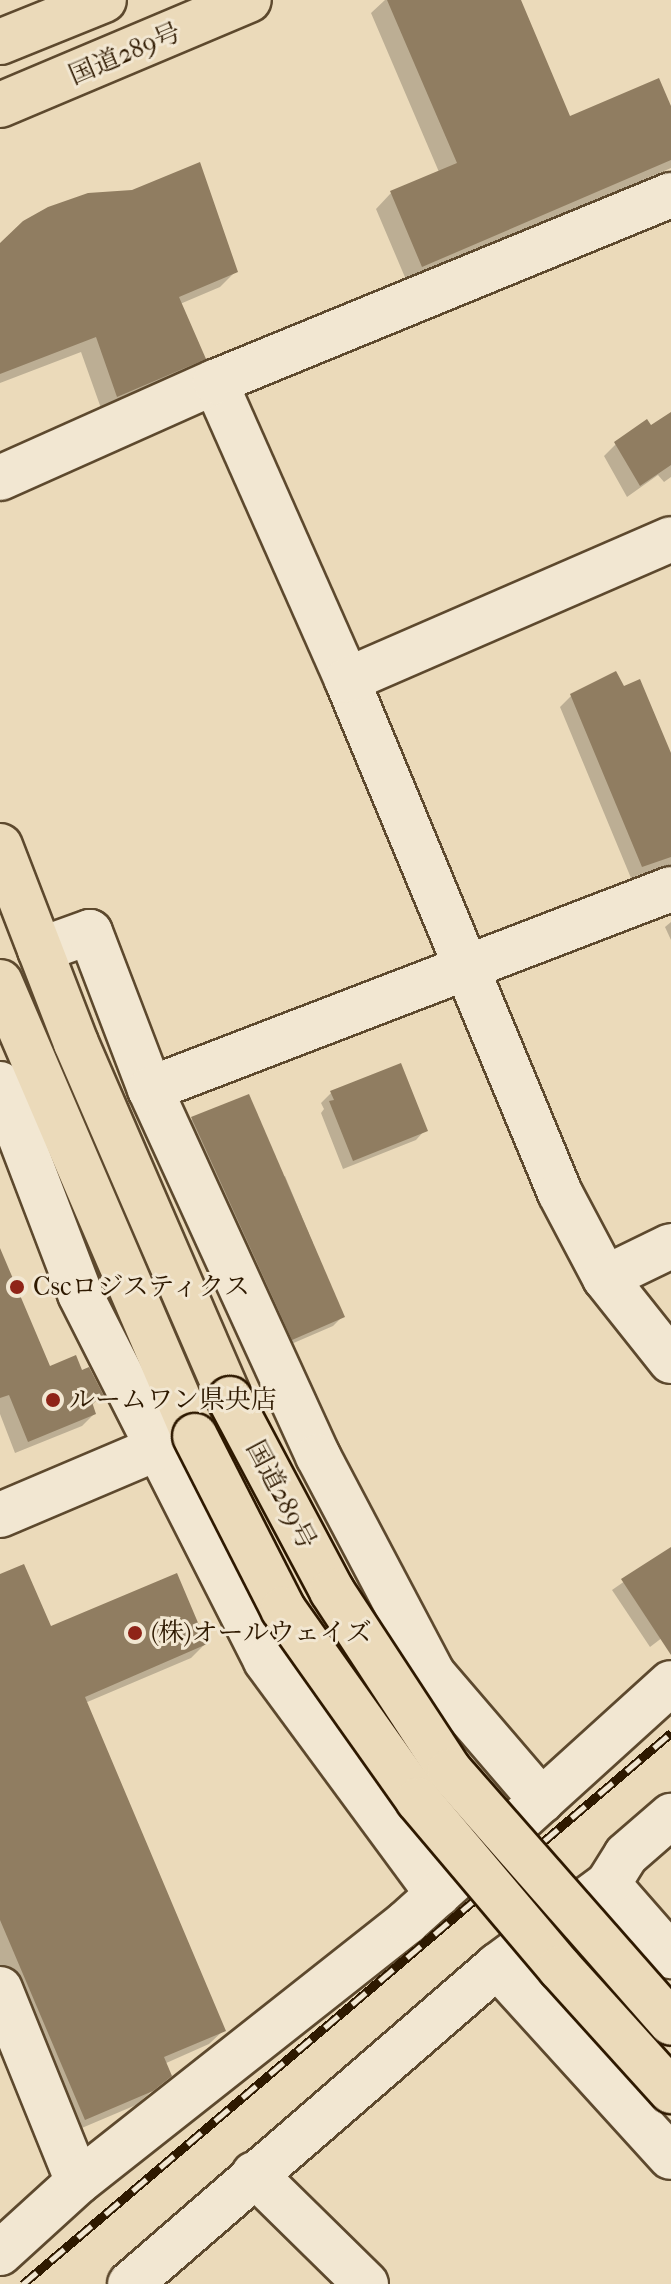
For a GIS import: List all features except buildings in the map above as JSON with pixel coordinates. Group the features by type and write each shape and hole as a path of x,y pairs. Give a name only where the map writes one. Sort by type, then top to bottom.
{"highway":[{"path":"0,42 104,0"},
{"name":"国道289号","path":"0,105 249,0"},
{"name":"国道289号","path":"0,846 76,1043 230,1399 332,1591 450,1771 671,2023"},
{"name":"国道289号","path":"0,982 177,1442 283,1609 418,1800 560,1968 671,2091"}],"street":[{"path":"0,478 215,382 671,195"},
{"path":"215,382 347,680 560,1193 605,1278 671,1361"},
{"path":"347,680 671,539"},
{"path":"150,1089 671,889"},
{"path":"40,950 90,932 150,1089 318,1456 433,1674 542,1801"},
{"path":"0,1084 80,1294 177,1442 266,1661 438,1894"},
{"path":"605,1278 671,1246"},
{"path":"0,1515 177,1442"},
{"path":"0,2253 78,2182 438,1894 671,1683"},
{"path":"130,2284 497,1966 608,1884 626,1855 671,1816"},
{"path":"608,1884 671,1956"},
{"path":"497,1966 671,2157"},
{"path":"0,1989 78,2182"},
{"path":"254,2174 366,2284"}],"railway":[{"path":"23,2284 671,1733"}],"place":[{"name":"Cscロジスティクス","path":"17,1287"},
{"name":"ルームワン県央店","path":"53,1400"},
{"name":"(株)オールウェイズ","path":"135,1633"}]}
